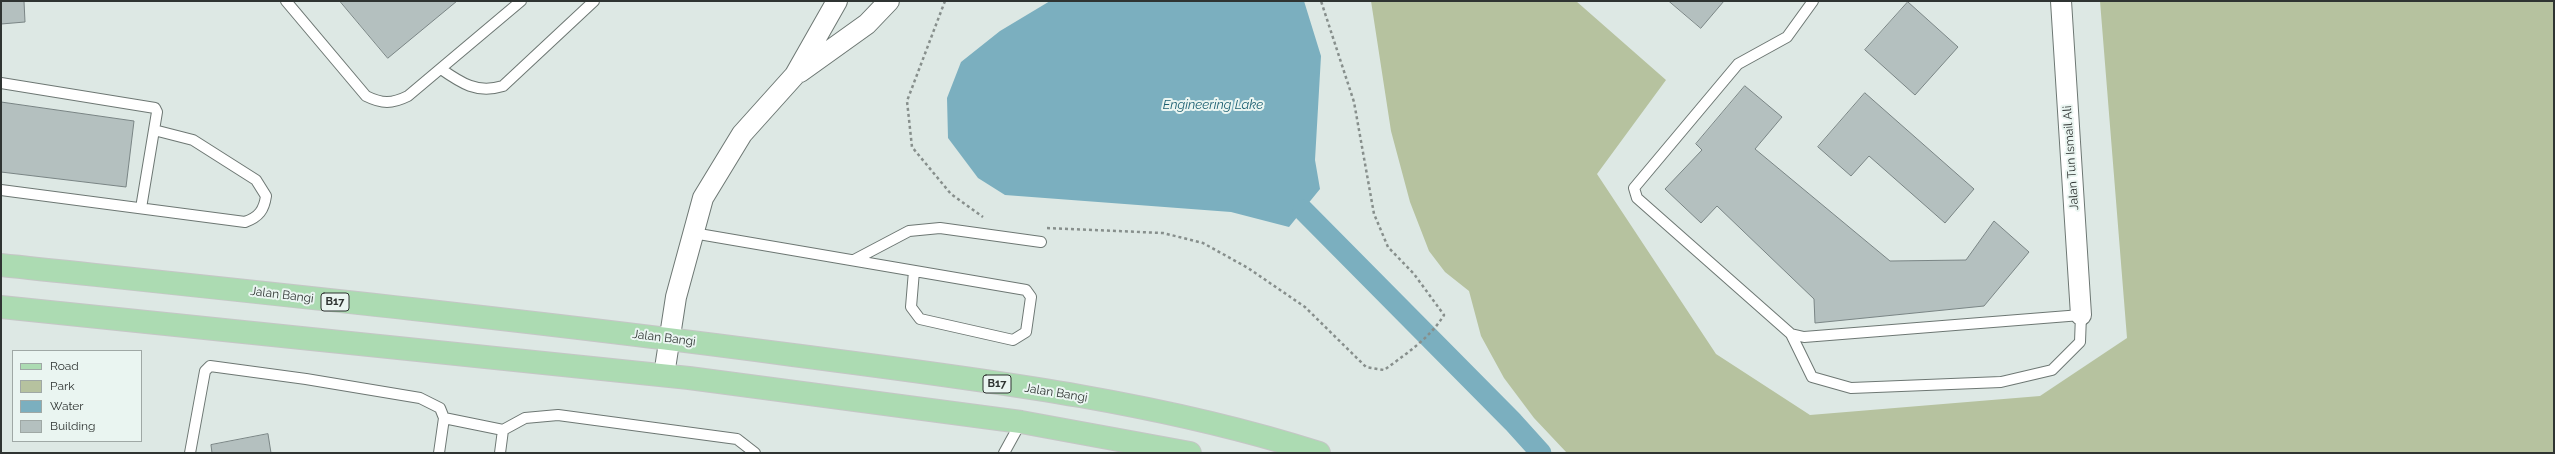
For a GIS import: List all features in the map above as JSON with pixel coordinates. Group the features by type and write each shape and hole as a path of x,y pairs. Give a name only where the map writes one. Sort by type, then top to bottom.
{"main road":[{"name":"Jalan Bangi","path":"1,265 670,338 925,372 1113,403 1254,432 1319,453"},
{"path":"1,307 664,375 1021,422 1190,453"}],"street":[{"path":"664,375 684,262 702,198 742,134 795,75 837,1"},
{"path":"795,75 867,24 889,1"},
{"name":"Jalan Tun Ismail Ali","path":"2060,1 2081,315"}],"lane":[{"path":"286,1 366,96 379,103 395,102 408,96 521,1"},
{"path":"441,68 461,83 477,89 492,89 503,86 594,1"},
{"path":"1791,334 1804,336 2081,315 2080,342 2052,370 2002,382 1851,388 1812,377 1791,334 1637,198 1634,188 1738,64 1787,37 1813,1"},
{"path":"1,83 150,106 157,112 141,208"},
{"path":"1,190 244,222 255,218 264,209 266,196 256,180 193,140 154,130"},
{"path":"854,260 909,231 940,228 1041,242"},
{"path":"693,233 914,270 1026,290 1031,297 1026,332 1013,340 920,319 911,307 914,270"},
{"path":"190,453 205,371 210,366 306,379 420,398 440,408 444,418 439,453"},
{"path":"444,418 503,430 525,418 558,415 737,439 755,453"},
{"path":"1004,453 1021,422"},
{"path":"500,453 503,430"}],"path":[{"path":"945,1 907,101 912,147 951,194 981,216 988,218"},
{"path":"1040,228 1163,233 1203,243 1248,268 1306,307 1366,367 1384,370 1414,348 1438,324 1444,315 1414,274 1388,247 1374,214 1354,102 1321,1"}],"green space":[{"path":"1371,1 1576,1 1666,80 1597,174 1716,354 1810,415 2040,396 2127,338 2100,1 2554,1 2554,453 1567,453 1534,418 1504,378 1481,336 1469,291 1445,272 1429,251 1410,202 1391,131"}],"water":[{"name":"Engineering Lake","path":"1050,1 1304,1 1321,56 1315,160 1320,189 1289,227 1231,212 1005,195 978,178 948,138 947,98 961,62 1000,31"}],"building":[{"path":"1,1 24,1 25,22 1,24"},
{"path":"340,1 457,1 388,58"},
{"path":"1669,1 1724,1 1701,28"},
{"path":"1908,2 1958,47 1915,95 1865,50"},
{"path":"1745,86 1782,117 1755,149 1890,261 1966,260 1994,221 2029,252 1984,306 1815,323 1814,299 1717,206 1701,223 1665,189 1702,150 1696,144"},
{"path":"1865,93 1974,189 1945,223 1869,156 1851,176 1818,147"},
{"path":"1,102 134,121 126,187 1,172"},
{"path":"268,434 271,453 212,453 211,445"}],"waterway":[{"path":"1303,210 1513,422 1541,453"}]}
